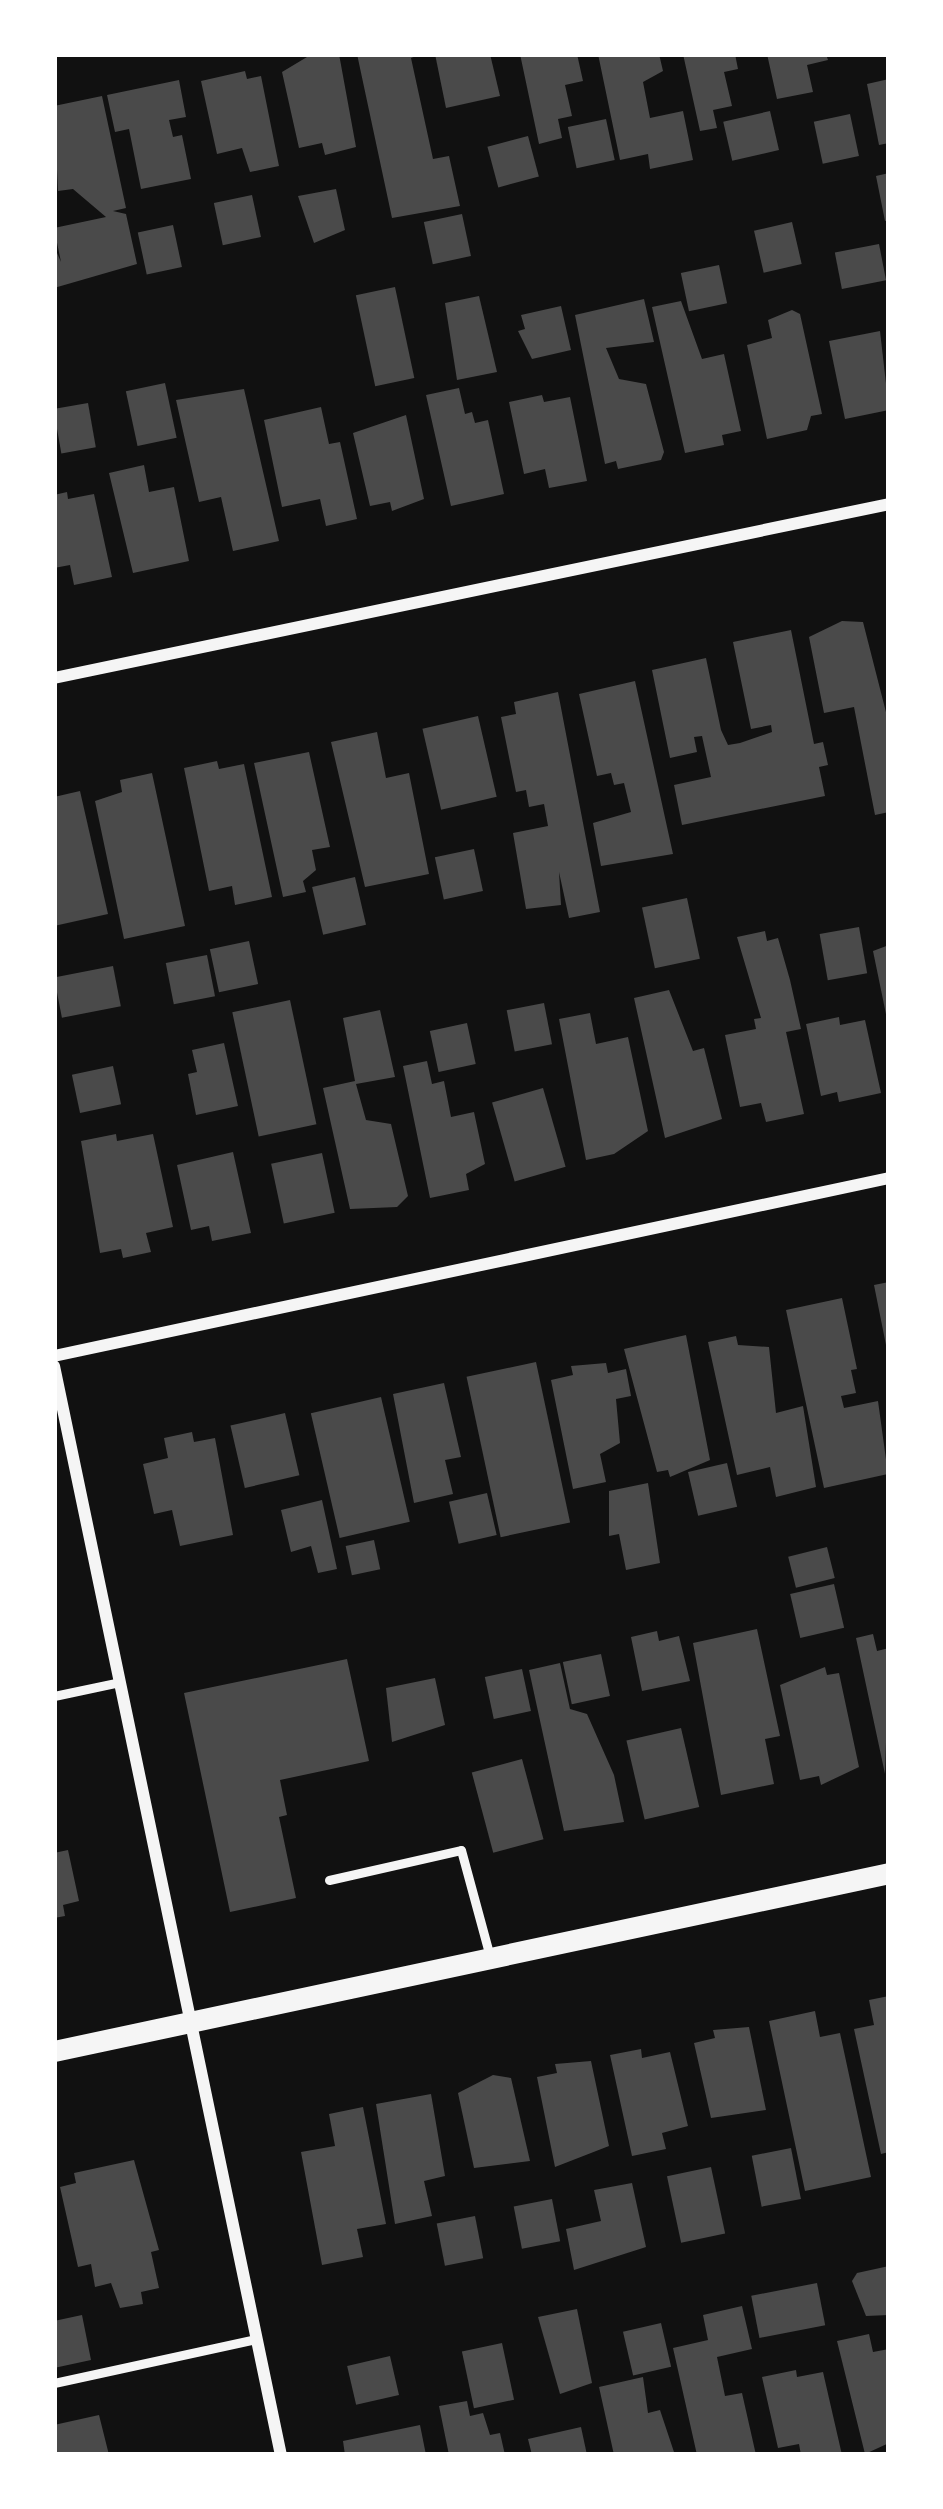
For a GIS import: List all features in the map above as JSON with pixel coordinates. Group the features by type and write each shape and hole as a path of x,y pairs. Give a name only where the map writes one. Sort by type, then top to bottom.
{"street":[{"path":"54,679 889,504"},
{"path":"54,1356 889,1178"},
{"path":"54,1366 281,2455"},
{"path":"54,2051 889,1873"}],"lane":[{"path":"54,1696 120,1682"},
{"path":"329,1880 461,1850 490,1957"},
{"path":"54,2383 256,2339"}],"building":[{"path":"312,54 339,54 356,147 325,155 322,143 299,148 282,72"},
{"path":"357,54 421,54 411,58 433,159 449,156 460,206 392,218"},
{"path":"435,54 490,54 500,96 446,108"},
{"path":"520,54 577,54 583,81 565,85 572,116 558,119 562,138 539,144"},
{"path":"598,54 659,54 663,71 643,82 650,118 683,111 693,160 650,169 648,154 620,160"},
{"path":"683,54 735,54 738,69 724,72 732,106 713,110 717,128 700,131"},
{"path":"767,54 826,54 828,60 807,65 813,92 777,99"},
{"path":"245,71 247,79 261,76 279,166 250,172 242,148 217,154 201,81"},
{"path":"889,79 889,143 879,145 867,84"},
{"path":"179,80 186,117 169,120 173,137 182,135 191,179 141,189 129,129 115,132 107,95"},
{"path":"102,96 126,208 113,211 126,214 137,264 54,288 54,246 61,262 54,228 106,217 73,189 58,191 54,106"},
{"path":"770,111 779,150 732,161 723,122"},
{"path":"850,114 859,156 823,164 814,122"},
{"path":"606,119 615,160 577,168 568,127"},
{"path":"528,136 539,177 498,187 487,147"},
{"path":"889,173 889,220 885,221 876,176"},
{"path":"336,189 345,230 314,243 298,196"},
{"path":"252,195 261,237 223,245 214,203"},
{"path":"462,214 471,256 433,264 424,222"},
{"path":"792,222 802,264 764,273 754,231"},
{"path":"173,225 182,267 147,275 138,232"},
{"path":"879,244 886,280 842,289 835,253"},
{"path":"719,265 727,303 689,311 681,273"},
{"path":"395,287 414,378 375,386 356,295"},
{"path":"479,296 497,372 457,380 445,303"},
{"path":"644,299 654,342 606,348 619,379 646,384 664,452 661,460 618,469 616,461 605,464 575,315"},
{"path":"681,301 702,359 724,354 741,431 722,435 724,445 685,453 652,307"},
{"path":"561,306 571,350 532,359 518,331 525,329 521,315"},
{"path":"792,310 800,314 822,414 811,416 807,430 767,439 747,345 772,338 768,320"},
{"path":"880,331 889,410 845,419 829,341"},
{"path":"165,383 177,438 138,446 126,391"},
{"path":"459,388 465,414 472,412 475,423 488,420 504,494 451,506 426,395"},
{"path":"244,389 279,541 233,551 221,497 199,502 176,400"},
{"path":"542,395 544,402 570,397 587,481 549,488 545,469 524,474 509,402"},
{"path":"88,403 96,447 61,453 54,409"},
{"path":"321,407 329,444 340,442 357,519 326,526 320,499 282,507 264,420"},
{"path":"406,415 424,499 392,511 390,502 370,506 353,433"},
{"path":"144,465 149,492 174,487 189,561 133,573 109,473"},
{"path":"67,492 68,499 94,494 112,577 74,585 70,565 54,568 54,495"},
{"path":"842,621 863,622 889,724 889,812 875,815 854,707 824,713 809,637"},
{"path":"791,630 814,744 823,742 828,765 819,767 825,796 682,825 674,785 711,777 702,736 694,737 697,752 670,758 652,670 706,658 721,730 728,745 740,743 772,732 771,725 751,729 733,642"},
{"path":"635,681 673,854 601,866 593,823 631,812 624,783 614,785 611,773 597,776 579,694"},
{"path":"558,692 600,912 569,918 559,872 561,905 526,909 513,833 548,826 544,804 529,807 526,790 516,792 501,717 516,714 514,702"},
{"path":"478,716 497,797 441,810 422,729"},
{"path":"377,732 386,778 409,773 429,874 365,887 331,742"},
{"path":"309,752 330,847 312,850 316,870 303,881 306,892 283,897 254,763"},
{"path":"217,761 219,769 244,764 272,897 235,905 232,886 209,891 184,768"},
{"path":"152,773 185,926 124,939 95,801 122,792 120,780"},
{"path":"80,791 108,914 54,926 54,797"},
{"path":"474,849 483,891 444,899 435,857"},
{"path":"355,877 366,925 323,935 312,887"},
{"path":"687,898 700,959 655,968 642,908"},
{"path":"859,927 867,973 828,980 820,934"},
{"path":"765,931 767,941 778,938 801,1029 786,1032 804,1114 766,1122 761,1103 740,1107 725,1035 756,1029 754,1019 761,1018 737,937"},
{"path":"249,941 258,984 219,992 210,949"},
{"path":"889,945 889,1019 887,1019 873,951"},
{"path":"207,955 215,996 174,1004 166,963"},
{"path":"113,966 121,1006 62,1018 54,977"},
{"path":"669,990 693,1051 704,1048 722,1119 665,1138 634,998"},
{"path":"290,1000 316,1124 259,1136 232,1012"},
{"path":"544,1003 552,1044 515,1051 507,1010"},
{"path":"380,1010 395,1077 356,1084 366,1120 391,1124 408,1196 397,1207 350,1209 323,1088 355,1081 343,1018"},
{"path":"590,1013 596,1044 628,1037 648,1131 614,1154 586,1160 559,1019"},
{"path":"839,1017 840,1025 865,1020 881,1093 839,1102 837,1092 821,1096 806,1024"},
{"path":"467,1023 476,1064 439,1072 430,1031"},
{"path":"224,1043 238,1106 196,1115 188,1074 197,1072 192,1050"},
{"path":"427,1061 432,1084 444,1081 451,1117 474,1112 485,1164 466,1174 469,1190 430,1198 403,1066"},
{"path":"113,1066 121,1104 80,1113 72,1075"},
{"path":"543,1088 566,1167 515,1181 492,1103"},
{"path":"116,1134 117,1141 153,1134 173,1227 146,1233 151,1252 123,1258 121,1249 100,1253 81,1141"},
{"path":"233,1152 251,1233 212,1241 209,1226 191,1230 177,1165"},
{"path":"322,1153 335,1213 284,1223 271,1164"},
{"path":"889,1282 889,1349 887,1350 874,1285"},
{"path":"842,1298 857,1369 851,1370 856,1393 841,1396 844,1408 878,1401 888,1474 824,1488 786,1310"},
{"path":"686,1335 710,1460 670,1477 668,1470 657,1472 624,1349"},
{"path":"736,1336 738,1345 769,1347 776,1413 803,1406 816,1487 776,1497 770,1467 737,1475 708,1342"},
{"path":"536,1362 570,1522 501,1537 467,1377"},
{"path":"606,1363 608,1373 626,1369 631,1396 616,1399 620,1443 600,1454 606,1482 573,1489 551,1380 573,1375 571,1366"},
{"path":"444,1383 461,1457 445,1460 453,1494 414,1503 393,1394"},
{"path":"381,1397 410,1522 340,1538 311,1413"},
{"path":"285,1413 299,1475 245,1488 230,1426"},
{"path":"192,1432 194,1442 215,1438 233,1535 180,1546 172,1510 154,1514 143,1464 168,1458 164,1438"},
{"path":"727,1463 737,1507 698,1516 688,1472"},
{"path":"648,1483 660,1563 626,1570 619,1534 609,1536 609,1491"},
{"path":"487,1493 497,1535 459,1544 449,1502"},
{"path":"322,1500 337,1569 318,1573 311,1546 291,1552 281,1510"},
{"path":"374,1540 380,1569 352,1575 346,1546"},
{"path":"827,1547 835,1578 796,1588 788,1557"},
{"path":"834,1584 844,1628 800,1638 790,1594"},
{"path":"757,1629 780,1736 765,1739 774,1784 721,1795 693,1643"},
{"path":"657,1631 659,1641 679,1636 690,1681 642,1691 631,1637"},
{"path":"873,1634 877,1651 889,1648 885,1774 856,1638"},
{"path":"601,1654 610,1696 572,1704 563,1662"},
{"path":"347,1659 369,1761 280,1780 287,1815 279,1817 296,1898 230,1912 184,1693"},
{"path":"560,1663 570,1709 587,1714 614,1775 624,1822 564,1831 529,1670"},
{"path":"825,1667 827,1675 839,1673 859,1767 821,1785 819,1776 800,1780 780,1685"},
{"path":"522,1669 531,1711 494,1719 485,1677"},
{"path":"435,1678 445,1725 392,1742 386,1688"},
{"path":"681,1728 699,1807 645,1820 626,1741"},
{"path":"522,1759 543,1839 493,1853 472,1772"},
{"path":"68,1850 79,1901 63,1905 65,1916 54,1918 54,1853"},
{"path":"889,1996 889,2152 881,2154 854,2029 874,2025 869,2000"},
{"path":"815,2011 820,2037 840,2033 871,2177 805,2191 769,2021"},
{"path":"749,2027 766,2110 711,2118 694,2043 715,2038 713,2030"},
{"path":"641,2049 642,2058 670,2052 688,2126 662,2133 666,2149 632,2156 610,2055"},
{"path":"591,2061 609,2146 555,2167 537,2077 557,2073 555,2064"},
{"path":"493,2075 511,2078 530,2161 474,2168 458,2093"},
{"path":"431,2094 445,2176 424,2181 432,2216 395,2224 376,2104"},
{"path":"363,2107 386,2224 357,2229 363,2257 322,2265 301,2152 335,2146 329,2114"},
{"path":"791,2148 801,2199 762,2207 752,2156"},
{"path":"134,2160 159,2250 151,2252 159,2288 141,2292 143,2304 120,2308 111,2283 95,2287 91,2264 78,2267 60,2187 76,2183 74,2173"},
{"path":"711,2167 725,2234 681,2243 667,2176"},
{"path":"632,2183 646,2247 574,2270 566,2229 601,2221 594,2190"},
{"path":"552,2199 560,2241 522,2249 514,2206"},
{"path":"475,2216 483,2258 445,2266 437,2223"},
{"path":"889,2266 889,2315 866,2316 852,2281 857,2273"},
{"path":"817,2283 825,2325 759,2338 751,2296"},
{"path":"742,2306 752,2349 717,2357 725,2396 742,2393 756,2455 697,2455 673,2348 708,2340 703,2315"},
{"path":"577,2309 592,2383 560,2394 538,2317"},
{"path":"82,2315 91,2360 54,2368 54,2321"},
{"path":"661,2323 671,2367 633,2376 623,2332"},
{"path":"869,2334 873,2352 889,2349 889,2443 865,2454 837,2341"},
{"path":"502,2343 514,2400 474,2408 462,2352"},
{"path":"390,2356 399,2395 356,2405 347,2366"},
{"path":"796,2370 797,2377 823,2372 842,2455 801,2455 799,2444 778,2448 762,2377"},
{"path":"643,2377 648,2413 660,2410 675,2455 614,2455 599,2387"},
{"path":"467,2401 470,2416 483,2413 490,2435 500,2433 505,2455 449,2455 439,2406"},
{"path":"99,2415 109,2455 54,2455 54,2425"},
{"path":"420,2425 426,2455 345,2455 343,2441"},
{"path":"581,2427 587,2455 532,2455 528,2439"}]}
